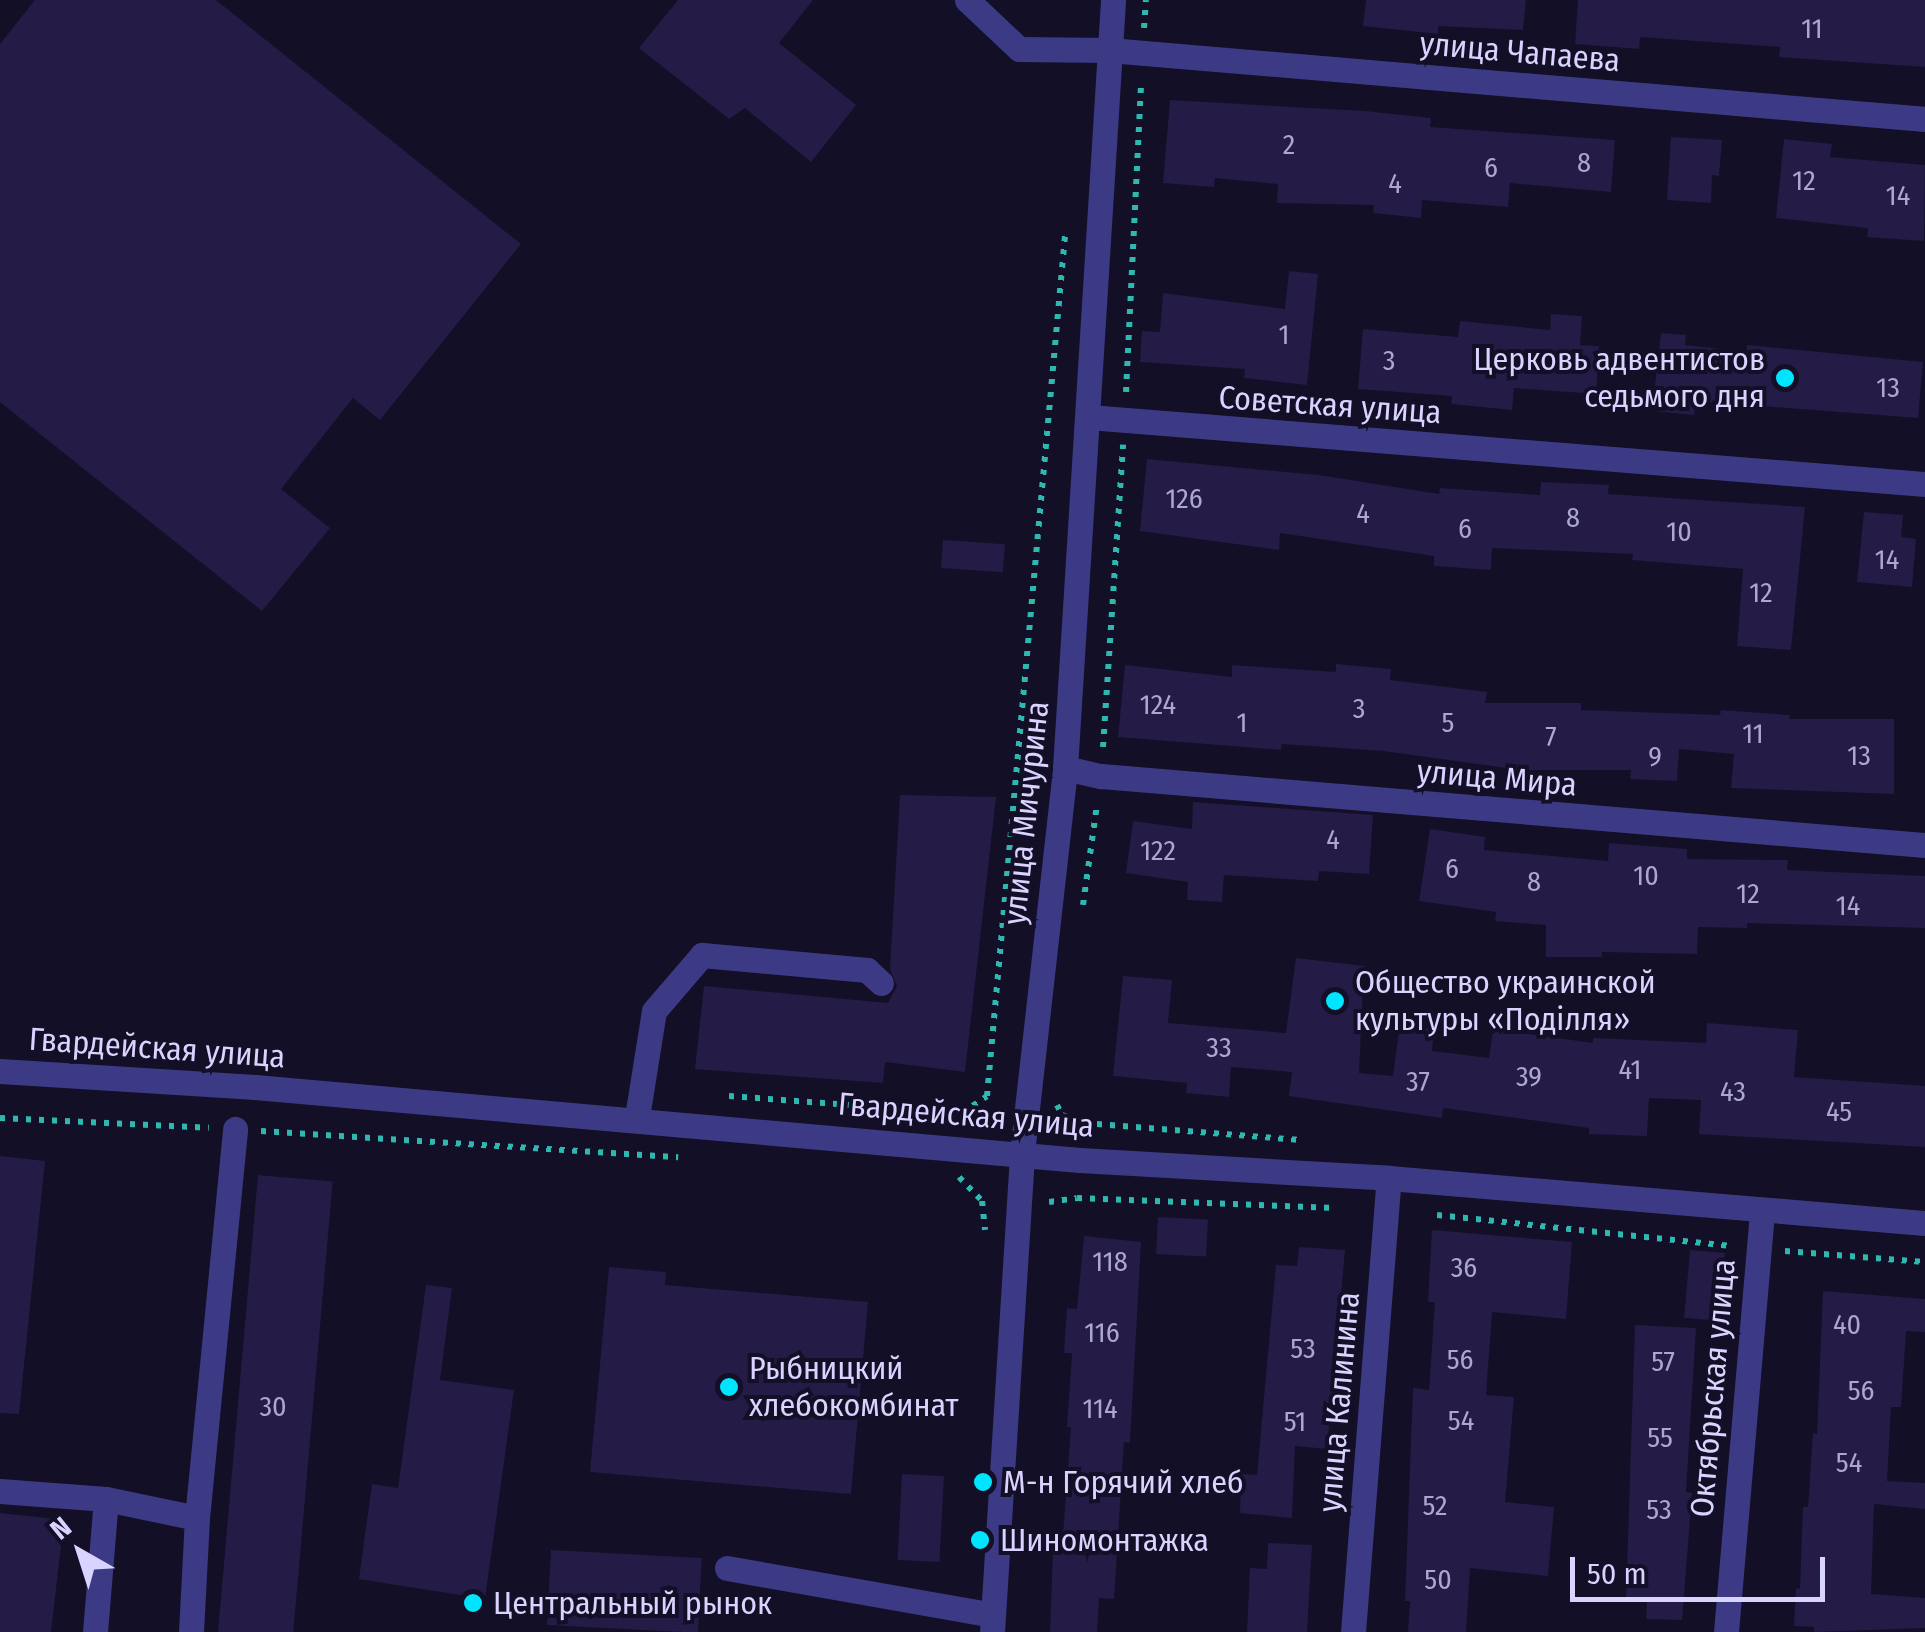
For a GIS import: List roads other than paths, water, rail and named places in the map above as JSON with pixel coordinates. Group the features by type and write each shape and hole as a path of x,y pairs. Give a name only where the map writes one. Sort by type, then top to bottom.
{"street":[{"name":"улица Чапаева","path":"967,0 1020,49 1108,50 1925,119"},
{"name":"улица Мичурина","path":"992,1624 1022,1154 1065,768 1113,0"},
{"name":"Советская улица","path":"1089,417 1925,484"},
{"name":"улица Мира","path":"1065,768 1101,776 1925,846"},
{"path":"638,1117 654,1012 702,956 866,970 881,983"},
{"name":"Гвардейская улица","path":"0,1071 638,1117 1022,1154 1389,1178 1925,1223"},
{"path":"191,1632 197,1518 235,1129"},
{"name":"улица Калинина","path":"1353,1632 1389,1178"},
{"name":"Октябрьская улица","path":"1726,1632 1762,1210"},
{"path":"0,1491 106,1500 197,1518"},
{"path":"95,1632 106,1500"},
{"path":"726,1568 992,1624"}],"place":[{"name":"Церковь адвентистов седьмого дня","path":"1785,378"},
{"name":"Общество украинской культуры «Поділля»","path":"1335,1001"},
{"name":"Рыбницкий хлебокомбинат","path":"729,1387"},
{"name":"М-н Горячий хлеб","path":"983,1482"},
{"name":"Шиномонтажка","path":"980,1540"},
{"name":"Центральный рынок","path":"473,1603"}]}
